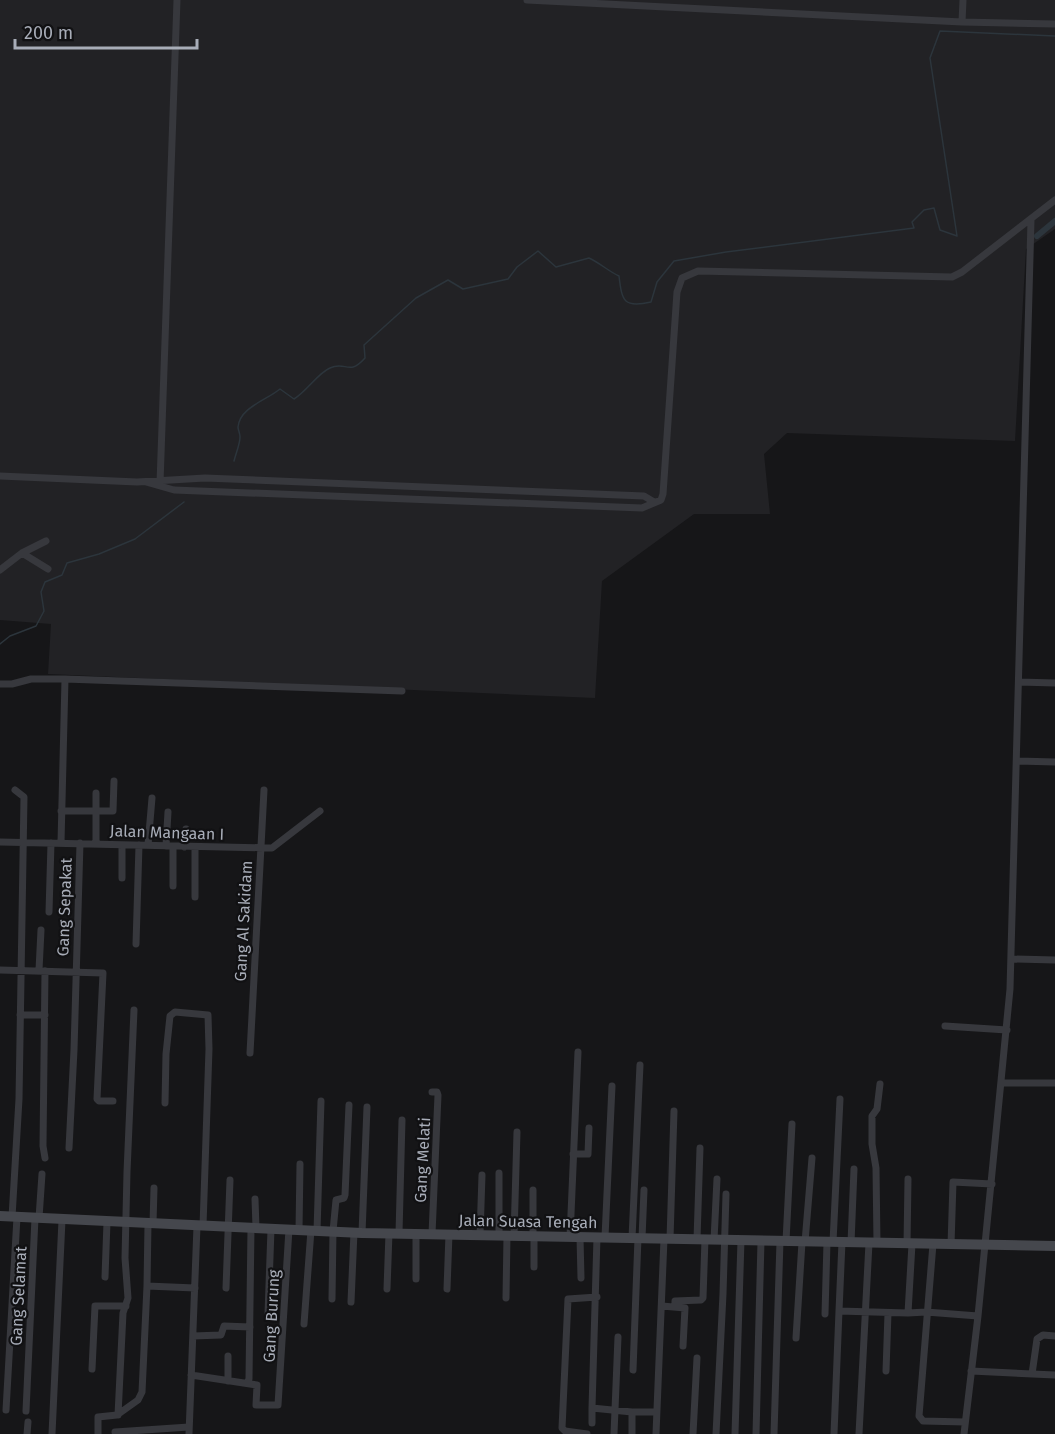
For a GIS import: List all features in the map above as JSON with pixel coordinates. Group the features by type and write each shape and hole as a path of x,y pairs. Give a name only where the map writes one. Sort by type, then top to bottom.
{"street":[{"path":"160,483 177,0"},
{"path":"527,0 612,1 962,22 1055,24"},
{"path":"962,22 963,0"},
{"path":"160,483 183,490 642,508 661,500 663,494 677,292 682,278 698,272 952,277 962,272 1055,200"},
{"path":"964,1434 978,1316 989,1184 1002,1083 1011,959 1031,220"},
{"path":"0,476 160,483 205,478 644,496 654,502"},
{"path":"0,570 22,553 46,541"},
{"path":"22,553 48,569"},
{"path":"0,684 12,684 31,679 402,692"},
{"path":"61,843 66,680"},
{"path":"1019,682 1055,683"},
{"path":"1018,761 1055,762"},
{"path":"61,811 114,810 114,781"},
{"path":"6,1410 17,1158 24,842 24,797 15,790"},
{"name":"Gang Al Sakidam","path":"250,1053 264,790"},
{"path":"96,793 96,843"},
{"path":"148,845 152,798"},
{"name":"Jalan Mangaan I","path":"0,842 260,848 276,846 320,811"},
{"path":"168,812 173,886"},
{"path":"184,847 186,829"},
{"path":"49,912 51,843"},
{"name":"Gang Sepakat","path":"69,1148 80,843"},
{"path":"122,845 122,878"},
{"path":"136,944 139,845"},
{"path":"195,848 195,897"},
{"path":"41,930 45,1015 43,1146 45,1158"},
{"path":"1011,959 1055,960"},
{"path":"0,970 103,974 98,1099 99,1101 113,1101"},
{"path":"118,1415 123,1313 128,1298 125,1282 126,1222 134,1010"},
{"path":"115,1432 189,1430 195,1288 210,1049 208,1015 175,1012 170,1016 166,1054 165,1103"},
{"path":"20,1015 45,1015"},
{"path":"945,1026 1007,1029"},
{"path":"578,1052 573,1154 575,1237 581,1278"},
{"path":"633,1370 640,1065"},
{"path":"1002,1083 1055,1083"},
{"path":"859,1434 866,1313 873,1243 876,1168 872,1144 872,1116 877,1109 880,1084"},
{"path":"592,1423 597,1297 612,1086"},
{"name":"Gang Melati","path":"432,1092 437,1092 438,1095 432,1234"},
{"path":"834,1434 840,1099"},
{"path":"304,1230 321,1101"},
{"path":"332,1299 333,1231 336,1200 344,1198 345,1195 349,1105"},
{"path":"351,1302 367,1107"},
{"path":"656,1434 674,1112"},
{"path":"387,1288 394,1233 402,1120"},
{"path":"774,1434 783,1241 792,1124"},
{"path":"573,1154 588,1154 589,1128"},
{"path":"506,1298 507,1235 518,1132"},
{"path":"700,1148 710,1240 716,1434"},
{"path":"796,1338 812,1158"},
{"path":"300,1164 304,1230 304,1324"},
{"path":"825,1314 854,1169"},
{"path":"498,1173 507,1235"},
{"name":"Gang Selamat","path":"26,1411 37,1218 42,1174"},
{"path":"480,1235 482,1175"},
{"path":"675,1306 675,1301 703,1298 717,1179"},
{"path":"908,1179 910,1244 908,1313"},
{"path":"226,1288 230,1180"},
{"path":"951,1245 952,1184 955,1182 989,1184"},
{"path":"98,1434 98,1417 118,1415 138,1400 142,1392 150,1224 154,1188"},
{"path":"533,1190 534,1267"},
{"path":"637,1238 644,1190"},
{"path":"710,1240 726,1194"},
{"path":"191,1375 247,1383 249,1379 255,1199"},
{"name":"Jalan Suasa Tengah","path":"0,1216 416,1234 1055,1246"},
{"path":"52,1434 62,1220"},
{"path":"105,1277 107,1222"},
{"path":"268,1314 271,1229"},
{"name":"Gang Burung","path":"247,1383 256,1385 256,1405 278,1405 304,1230"},
{"path":"416,1234 416,1279"},
{"path":"447,1289 449,1234"},
{"path":"735,1434 741,1240"},
{"path":"756,1434 761,1241"},
{"path":"933,1244 919,1416 923,1421 965,1422"},
{"path":"147,1286 195,1288"},
{"path":"587,1434 565,1431 562,1428 568,1299 597,1297"},
{"path":"92,1369 95,1307 126,1306"},
{"path":"662,1306 685,1308 683,1346"},
{"path":"838,1311 926,1312 978,1316"},
{"path":"886,1371 888,1313"},
{"path":"193,1336 221,1335 224,1326 250,1327"},
{"path":"1032,1374 1036,1339 1043,1335 1055,1336"},
{"path":"614,1434 618,1337"},
{"path":"228,1356 228,1381"},
{"path":"693,1434 697,1358"},
{"path":"971,1371 1055,1375"},
{"path":"592,1408 656,1412"},
{"path":"632,1412 632,1434"},
{"path":"27,1434 28,1422"}],"shaded area":[{"path":"0,0 1055,0 1055,229 1026,249 1015,441 787,433 764,454 770,514 694,514 602,581 595,698 48,674 51,624 0,620"}],"waterway":[{"path":"234,461 240,440 238,427 240,420 249,409 280,389 294,399 330,368 351,367 359,364 365,358 364,345 416,298 448,280 463,289 508,279 517,267 538,251 556,267 589,258 593,260 619,276 621,292 626,301 642,304 651,302 657,282 674,261 726,252 914,228 912,222 924,210 934,208 940,230 957,236 930,58 940,31 1055,36"},
{"path":"1037,236 1055,221"},
{"path":"0,644 10,636 36,626 44,611 41,592 45,582 62,575 67,563 99,554 135,539 184,502"}]}
